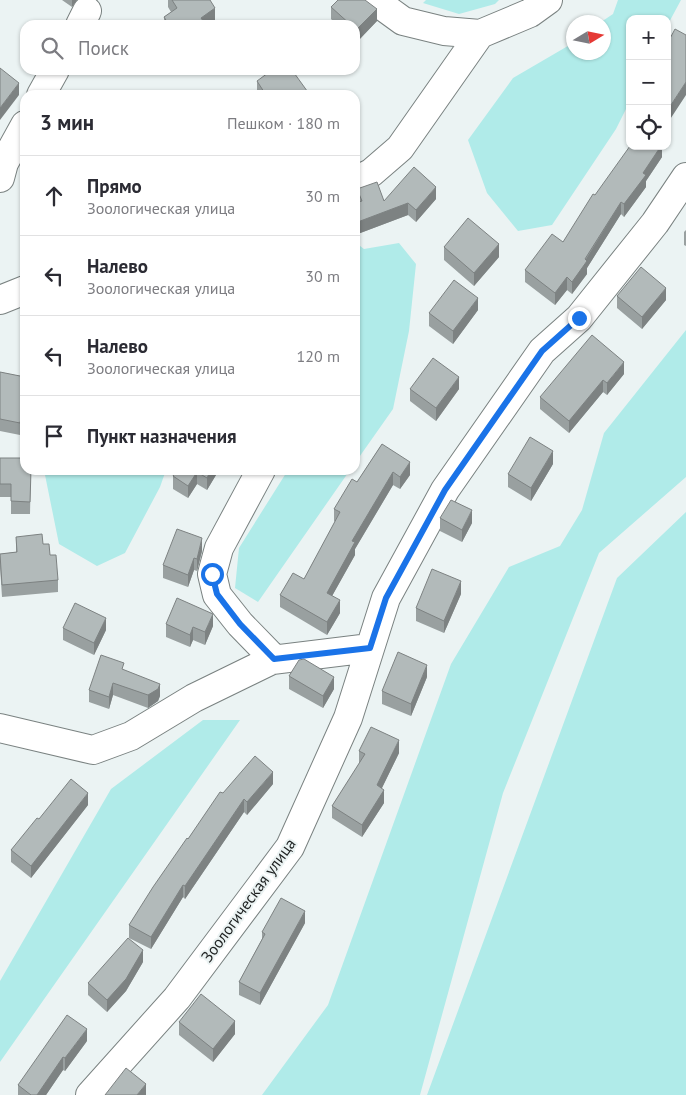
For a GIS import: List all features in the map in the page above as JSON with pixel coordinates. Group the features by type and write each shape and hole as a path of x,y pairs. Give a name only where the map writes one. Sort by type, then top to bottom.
{"street":[{"path":"374,0 403,21 444,31 480,34 530,13 548,0"},
{"path":"360,178 371,173 400,148 480,34"},
{"path":"44,90 52,75"},
{"path":"0,178 4,163 20,134"},
{"name":"Зоологическая улица","path":"90,1095 177,998 290,847 348,718 386,598 445,490 542,351 579,318 655,223 686,177"},
{"path":"0,300 20,292"},
{"path":"258,475 219,548 212,574 217,594 240,624 274,659"},
{"path":"0,728 93,750 131,736 194,698 274,659 370,648"}],"shaded area":[{"path":"426,0 499,0 495,4 459,14 423,3"},
{"path":"618,0 681,0 671,19 671,15 626,15 626,109 616,129 552,225 518,231 487,193 468,140 513,78 566,47 566,60 611,60 611,15"},
{"path":"399,243 416,264 409,331 393,409 360,456 360,246 364,249"},
{"path":"686,330 686,477 599,553 503,793 420,1095 262,1095 328,1005 451,664 509,567 560,546 582,510 604,433"},
{"path":"45,475 164,475 160,487 125,553 97,566 59,544"},
{"path":"285,475 347,475 258,602 235,588 239,548"},
{"path":"686,512 686,1095 427,1095 617,578"},
{"path":"203,720 240,720 0,1062 0,981 111,789"}],"building":[{"path":"172,0 210,0 215,8 201,18 202,20 166,20 164,17 177,8"},
{"path":"338,0 365,0 377,9 360,26 360,20 345,20 331,7"},
{"path":"675,29 686,35 686,82 671,105 671,60 671,36"},
{"path":"0,68 19,83 0,108"},
{"path":"265,75 296,75 306,90 263,90 257,81"},
{"path":"627,150 658,150 643,173 646,175 624,204 621,202 585,259 587,261 572,282 567,277 555,293 525,270 552,234 563,242 593,194 595,195"},
{"path":"414,167 436,187 416,210 408,203 360,221 360,202 362,201 360,188 377,182 384,201"},
{"path":"468,218 499,244 474,273 444,247"},
{"path":"641,267 666,288 642,317 617,296"},
{"path":"454,280 478,298 453,331 429,313"},
{"path":"592,335 624,362 607,383 603,380 569,421 540,397"},
{"path":"433,358 459,377 436,408 410,389"},
{"path":"0,372 20,376 20,423 0,419"},
{"path":"530,437 553,451 531,488 508,474"},
{"path":"382,444 410,462 400,477 393,472 352,541 355,542 327,593 340,600 327,622 280,595 293,573 304,579 340,512 334,509 352,479 357,482"},
{"path":"0,458 20,458 20,475 31,475 30,502 11,501 11,484 0,484"},
{"path":"174,475 195,475 188,486"},
{"path":"451,500 472,510 462,530 440,518"},
{"path":"177,529 202,538 197,559 194,558 188,575 163,565"},
{"path":"42,534 43,544 49,544 50,555 56,555 58,580 2,585 0,554 17,552 16,537"},
{"path":"432,569 461,581 444,621 416,608"},
{"path":"177,598 213,614 205,632 193,627 190,635 166,624"},
{"path":"75,603 106,618 94,643 63,628"},
{"path":"398,652 427,665 411,704 382,691"},
{"path":"101,655 124,663 122,669 160,684 158,689 148,695 113,683 109,697 89,690"},
{"path":"304,659 334,677 323,696 289,676 299,660"},
{"path":"371,727 399,740 377,785 384,790 362,825 332,806 365,754 359,751"},
{"path":"255,756 273,772 247,802 244,799 185,886 183,885 151,937 129,925 153,887 220,792 223,793"},
{"path":"71,779 88,793 31,866 11,850"},
{"path":"281,898 305,911 260,993 239,982 265,934 262,932"},
{"path":"128,938 143,950 126,979 107,1000 88,983"},
{"path":"201,994 235,1021 213,1049 179,1022"},
{"path":"67,1015 87,1029 65,1058 63,1057 37,1095 31,1095 18,1085"},
{"path":"126,1068 146,1084 137,1095 105,1095"}],"route":[{"path":"212,574 217,594 240,624 274,659 370,648 386,598 445,490 542,351 579,318"}]}
